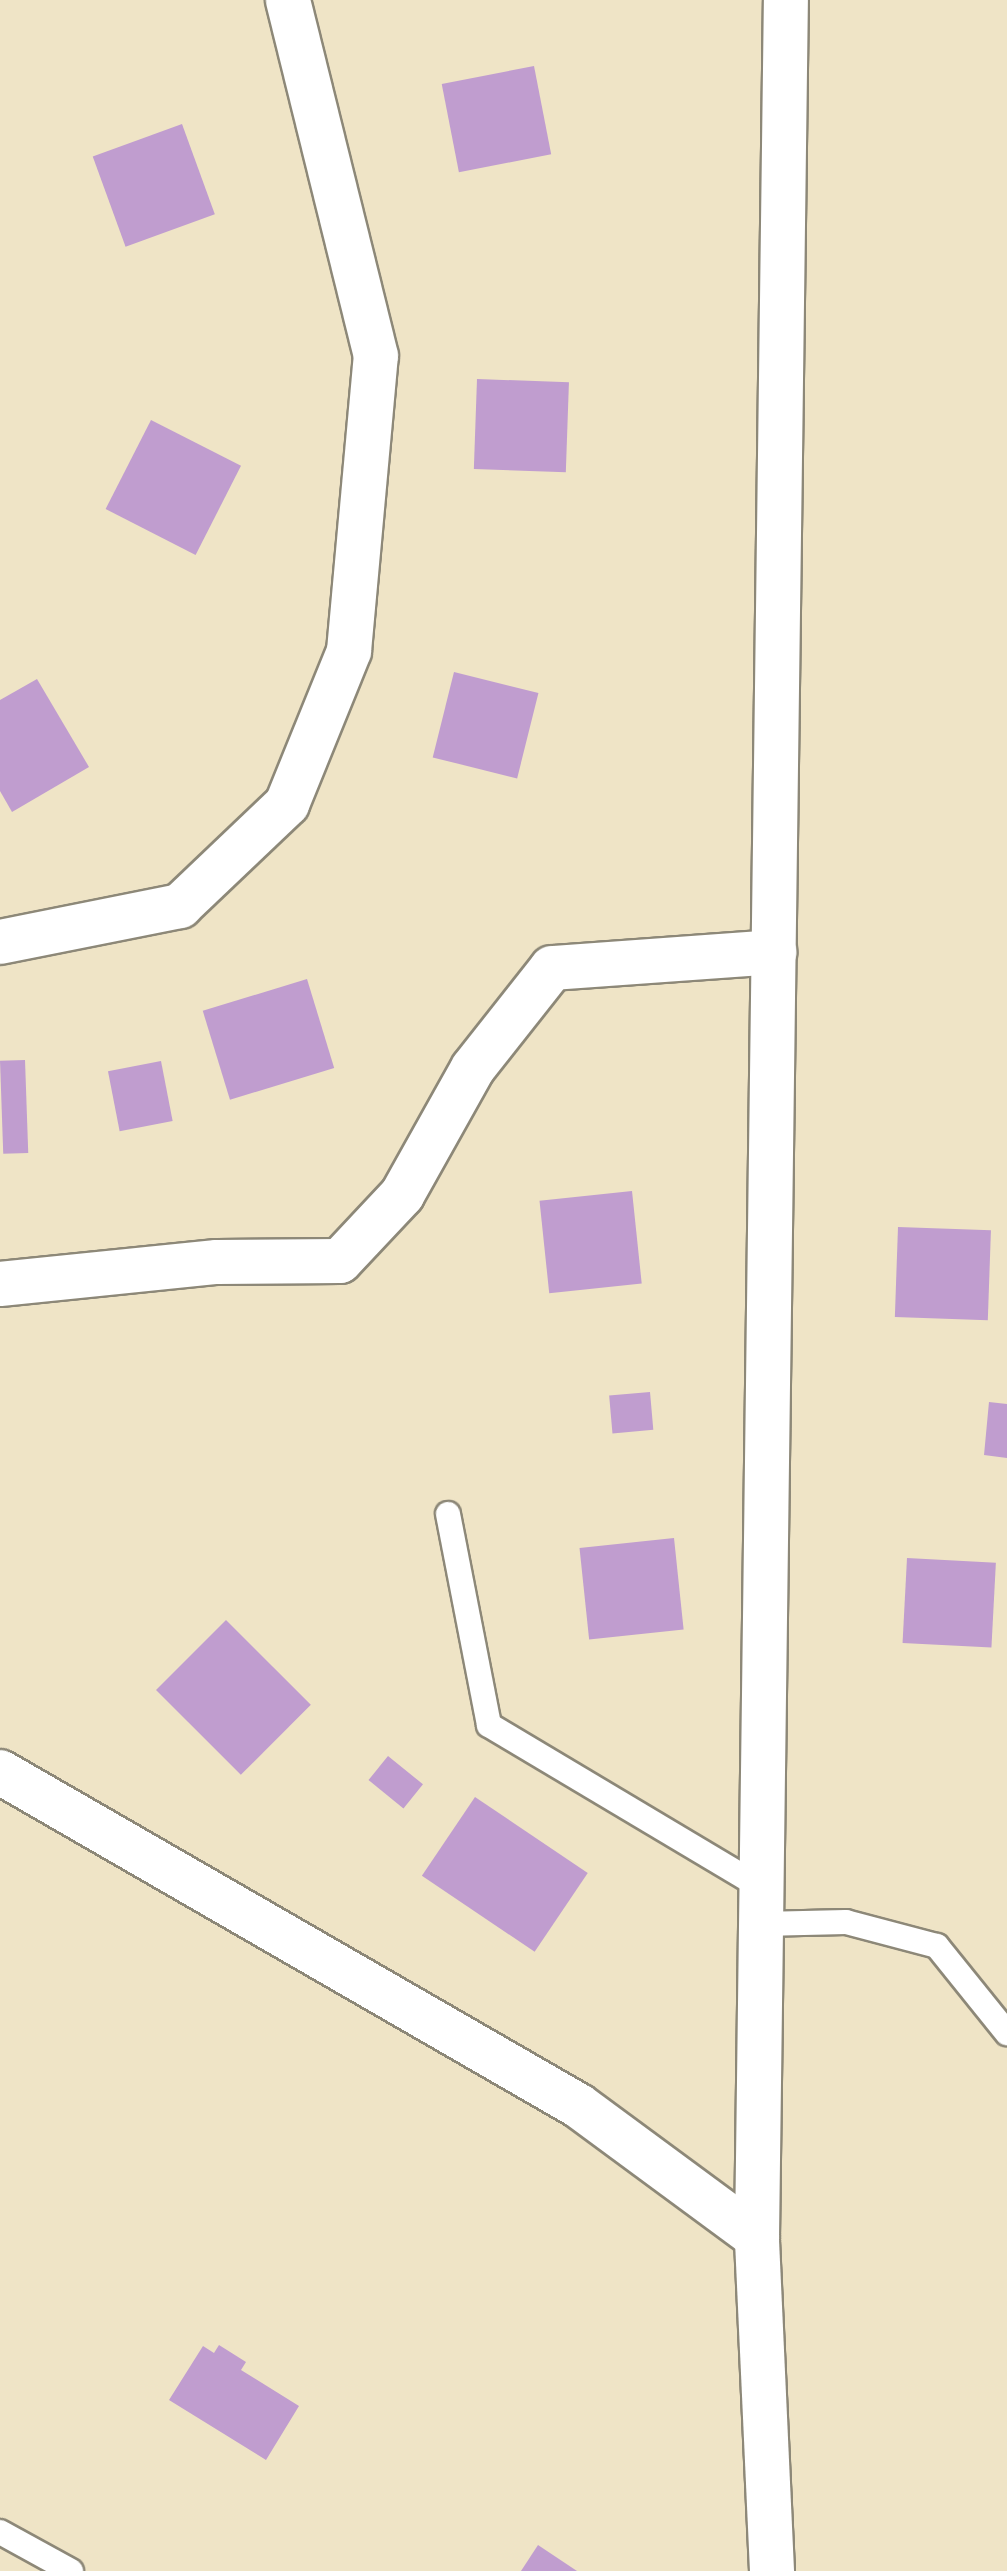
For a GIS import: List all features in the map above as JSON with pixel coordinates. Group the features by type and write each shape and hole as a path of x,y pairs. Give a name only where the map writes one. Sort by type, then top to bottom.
{"street":[{"path":"0,942 180,906 287,804 349,651 376,356 288,0"},
{"path":"772,2571 757,2237 786,0"},
{"path":"0,1284 217,1262 340,1261 402,1195 473,1068 552,968 774,952"},
{"path":"0,1772 579,2106 757,2237"}],"lane":[{"path":"448,1514 489,1725 761,1906 846,1922 937,1946 1007,2033"},
{"path":"0,2532 71,2571"}],"building":[{"path":"534,66 551,154 459,172 442,84"},
{"path":"182,124 215,214 126,247 93,156"},
{"path":"477,379 569,382 566,472 474,469"},
{"path":"151,420 241,466 196,555 106,509"},
{"path":"454,672 538,693 517,778 433,757"},
{"path":"37,679 89,767 12,812 0,791 0,700"},
{"path":"307,979 334,1068 230,1100 203,1011"},
{"path":"25,1060 28,1153 3,1154 0,1061"},
{"path":"161,1061 173,1121 120,1131 108,1071"},
{"path":"632,1191 642,1283 549,1293 540,1201"},
{"path":"898,1227 991,1230 988,1320 895,1317"},
{"path":"650,1392 653,1430 612,1433 609,1396"},
{"path":"989,1402 1007,1404 1007,1458 984,1455"},
{"path":"674,1538 684,1629 589,1639 580,1548"},
{"path":"907,1558 996,1563 991,1648 903,1643"},
{"path":"226,1620 311,1705 241,1775 156,1690"},
{"path":"388,1756 423,1784 403,1808 368,1780"},
{"path":"475,1797 588,1873 535,1952 422,1876"},
{"path":"219,2345 246,2362 241,2370 299,2406 266,2460 169,2400 203,2346 214,2353"},
{"path":"538,2545 577,2571 521,2571"}]}
